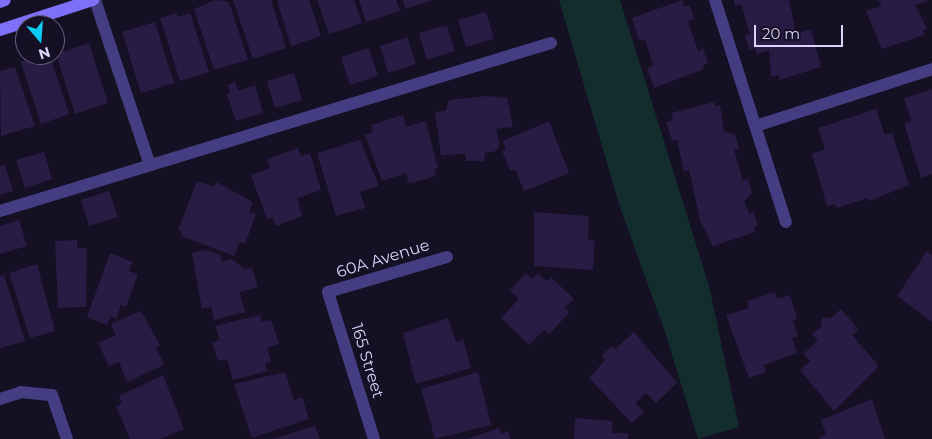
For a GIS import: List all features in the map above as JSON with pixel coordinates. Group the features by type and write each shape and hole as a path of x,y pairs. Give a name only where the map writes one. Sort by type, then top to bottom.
{"street":[{"path":"0,2 5,0"},
{"path":"0,30 94,0 150,165"},
{"path":"715,0 786,222"},
{"path":"0,211 550,43"},
{"path":"756,126 932,69"},
{"name":"60A Avenue","path":"328,292 447,257"},
{"name":"165 Street","path":"328,292 374,439"},
{"path":"0,399 20,392 52,395 67,439"}],"green space":[{"path":"559,0 620,0 709,286 739,427 698,439 665,332 620,207"}],"building":[{"path":"215,0 229,2 248,60 214,70 194,9"},
{"path":"233,0 271,0 286,48 253,59"},
{"path":"277,0 309,0 321,36 291,46"},
{"path":"317,0 354,0 362,23 329,34"},
{"path":"359,0 396,0 400,11 366,22"},
{"path":"403,0 434,0 405,9"},
{"path":"682,0 684,7 690,5 694,19 688,21 698,51 703,49 708,63 703,65 704,69 654,88 647,68 653,66 645,39 639,41 632,18"},
{"path":"734,0 789,0 796,33 811,29 821,67 779,80 778,75 771,77 769,50 757,54 755,48 749,50 745,36 750,34 741,4 735,6"},
{"path":"877,0 930,0 915,5 927,29 923,30 924,35 882,49 866,11 882,6"},
{"path":"486,12 494,39 466,47 458,20"},
{"path":"176,13 178,17 190,13 209,72 180,81 160,18"},
{"path":"155,22 174,83 141,93 122,32"},
{"path":"447,25 455,51 427,60 419,33"},
{"path":"407,37 416,64 388,73 380,46"},
{"path":"89,43 108,103 75,114 59,65 65,65 65,51"},
{"path":"369,48 378,76 350,85 341,57"},
{"path":"22,65 53,65 69,114 41,124"},
{"path":"15,67 35,126 1,136 0,71"},
{"path":"294,73 302,100 275,108 267,81"},
{"path":"235,82 238,91 255,85 263,113 236,121 227,94 230,93 228,85"},
{"path":"932,89 932,174 921,178 904,123 911,121 904,98"},
{"path":"487,96 507,98 513,127 496,129 500,145 496,151 485,153 484,161 466,161 465,154 441,155 435,112 445,111 449,100"},
{"path":"714,102 715,106 720,105 724,132 735,134 739,149 734,150 743,181 748,179 752,193 744,201 749,214 754,212 758,226 754,227 755,232 713,246 700,220 689,170 684,172 677,140 672,141 666,122 673,120 671,113"},
{"path":"876,109 885,135 892,133 909,185 869,201 868,198 836,208 835,204 827,206 812,154 825,149 818,128"},
{"path":"403,115 406,127 426,121 438,168 434,169 436,176 409,184 406,173 382,181 365,135 373,132 371,125"},
{"path":"549,121 569,173 524,191 515,169 510,171 502,151 506,150 503,141"},
{"path":"360,140 379,186 360,192 365,208 336,216 317,153"},
{"path":"298,148 301,156 310,153 321,190 297,198 302,216 276,226 273,218 267,219 251,175 270,168 267,159"},
{"path":"44,152 52,179 25,188 16,160"},
{"path":"5,165 13,191 0,195 0,166"},
{"path":"197,181 214,187 216,182 253,202 249,212 256,214 245,244 240,242 234,256 181,236 182,231 178,230"},
{"path":"109,191 118,217 89,226 81,200"},
{"path":"534,212 589,216 588,240 595,241 593,270 534,266"},
{"path":"19,220 27,246 0,254 0,226"},
{"path":"77,240 77,248 87,248 86,307 58,308 55,241"},
{"path":"206,250 221,255 222,262 231,259 245,269 252,268 258,287 239,292 245,312 214,320 211,307 202,309 192,253"},
{"path":"927,251 932,255 932,322 897,296"},
{"path":"110,253 132,262 129,271 138,274 126,307 121,305 116,319 111,316 107,325 87,317"},
{"path":"37,264 55,331 30,338 9,273"},
{"path":"526,273 532,279 538,273 547,281 551,277 574,299 565,307 570,312 549,334 544,330 529,345 501,318 519,299 510,290"},
{"path":"4,275 25,341 0,348 0,276"},
{"path":"775,292 777,299 790,295 797,319 793,320 798,336 792,338 797,353 764,365 766,372 749,378 726,315 749,308 747,301"},
{"path":"841,309 859,330 852,335 879,366 834,411 800,370 811,361 803,354 818,341 812,334 822,326 821,317 831,318"},
{"path":"141,311 160,345 156,347 164,365 127,382 119,362 109,366 98,343 116,335 111,324"},
{"path":"260,315 262,322 271,320 279,344 267,348 271,362 265,364 267,371 233,380 227,359 218,361 212,342 220,340 215,326"},
{"path":"448,318 456,342 463,339 471,368 416,384 403,333"},
{"path":"634,332 677,383 656,403 646,393 635,403 644,412 632,423 589,378 605,360 602,355 612,346 615,349"},
{"path":"285,372 294,400 302,397 309,419 252,438 234,384"},
{"path":"478,372 491,425 435,439 421,389"},
{"path":"163,375 184,429 160,439 130,439 116,406 122,404 119,396"},
{"path":"872,399 885,439 819,439 826,434 821,420"},
{"path":"575,418 612,421 612,433 628,433 628,439 574,439"},
{"path":"315,426 320,439 272,439"},
{"path":"499,428 501,434 508,431 510,439 467,439"}]}
